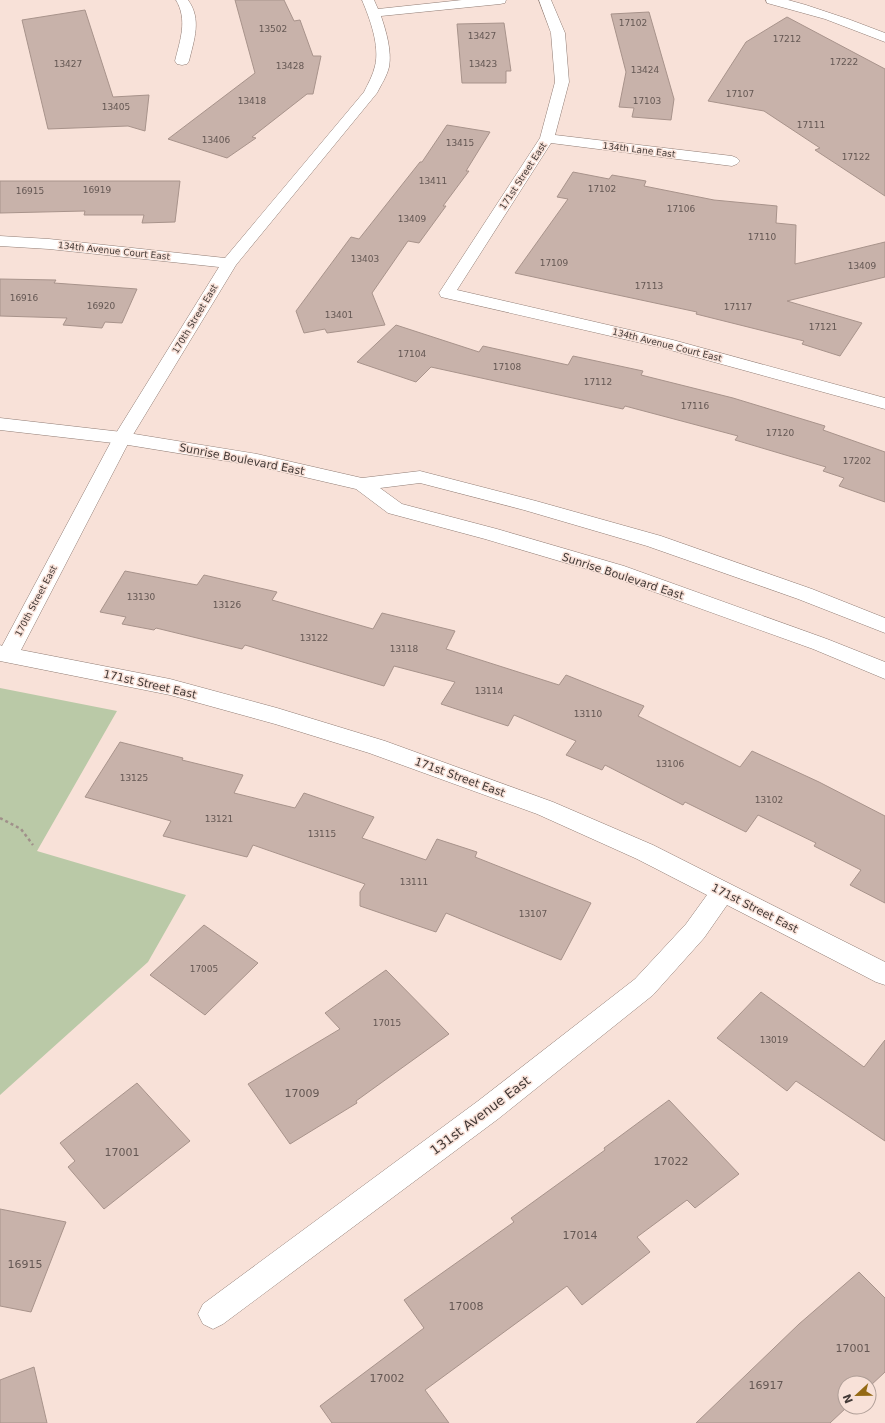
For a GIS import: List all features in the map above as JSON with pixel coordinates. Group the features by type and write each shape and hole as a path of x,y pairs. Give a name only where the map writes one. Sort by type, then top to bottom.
{"street":[{"path":"182,0 187,5 191,20 182,61"},
{"path":"371,6 500,0"},
{"name":"171st Street East","path":"447,293 547,138 562,82 558,33 545,0"},
{"path":"772,0 801,6 846,21 885,38"},
{"name":"170th Street East","path":"4,654 79,521 122,438 229,263 370,93 382,66 380,38 371,6"},
{"name":"134th Lane East","path":"547,138 732,161"},
{"name":"134th Avenue Court East","path":"0,241 49,244 229,263"},
{"name":"134th Avenue Court East","path":"447,293 667,344 885,404"},
{"name":"Sunrise Boulevard East","path":"0,424 122,438 257,460 362,484 420,477 528,505 654,541 805,594 885,626"},
{"name":"Sunrise Boulevard East","path":"362,484 395,509 490,534 617,571 820,644 885,671"},
{"name":"171st Street East","path":"4,654 170,687 277,716 377,747 545,808 645,852 885,974"},
{"name":"131st Avenue East","path":"213,1314 488,1110 644,987 694,931 723,892"}],"path":[{"path":"0,818 21,828 33,845"}],"green space":[{"path":"0,688 117,711 37,851 186,895 148,962 0,1095"}],"building":[{"path":"235,0 284,0 294,21 300,20 313,56 321,56 313,94 307,94 252,137 256,138 227,158 168,139 255,73"},
{"path":"85,10 113,97 149,95 145,131 128,126 48,129 22,20"},
{"path":"649,12 674,99 671,120 632,117 634,108 619,107 626,72 611,14"},
{"path":"787,17 885,69 885,196 815,150 820,148 764,111 708,101 746,42"},
{"path":"504,23 511,71 506,71 506,83 462,83 457,24"},
{"path":"447,125 490,132 466,171 469,171 443,206 446,206 419,243 408,241 372,293 385,325 327,333 325,329 304,333 296,311 351,237 359,239 420,162 422,162"},
{"path":"573,172 609,179 612,175 646,181 644,186 714,200 777,206 776,223 796,225 795,264 885,242 885,277 787,301 862,323 840,356 802,344 804,341 696,314 697,312 515,273 568,199 557,197"},
{"path":"0,181 180,181 175,222 142,223 144,215 84,215 85,211 0,213"},
{"path":"0,279 56,280 54,283 137,289 122,323 105,322 102,328 63,325 67,318 0,316"},
{"path":"396,325 479,352 483,346 568,365 573,356 643,371 641,375 733,398 825,426 823,430 885,452 885,502 839,486 844,478 823,471 826,467 735,440 738,436 625,406 623,409 431,367 416,382 357,362"},
{"path":"125,571 197,585 204,575 277,592 272,600 373,629 382,613 455,631 446,649 559,685 566,675 644,706 638,716 740,767 752,751 819,782 885,816 885,903 850,885 861,870 814,846 816,843 758,815 746,832 685,802 683,805 605,765 602,770 566,755 576,741 514,715 508,726 441,704 455,682 394,666 384,686 245,645 242,649 156,628 154,630 122,624 126,617 100,612"},
{"path":"120,742 183,758 182,760 243,775 234,793 295,808 304,793 374,817 362,838 426,860 437,839 477,852 475,857 591,903 561,960 446,913 436,932 360,906 360,892 365,884 253,845 247,857 163,836 171,821 85,797"},
{"path":"204,925 258,963 205,1015 150,975"},
{"path":"386,970 449,1034 356,1101 357,1103 290,1144 248,1084 340,1029 325,1013"},
{"path":"761,992 864,1067 885,1040 885,1141 796,1081 787,1091 717,1038"},
{"path":"137,1083 190,1141 104,1209 68,1167 75,1161 60,1143"},
{"path":"669,1100 739,1174 695,1208 687,1200 637,1237 650,1252 582,1305 567,1286 425,1390 449,1423 332,1423 320,1406 424,1328 404,1300 514,1222 511,1218 605,1150 604,1148"},
{"path":"0,1209 66,1222 31,1312 0,1306"},
{"path":"859,1272 885,1298 885,1372 877,1380 877,1375 837,1375 837,1415 838,1415 830,1423 696,1423 799,1324"},
{"path":"34,1367 47,1423 0,1423 0,1380"}]}
